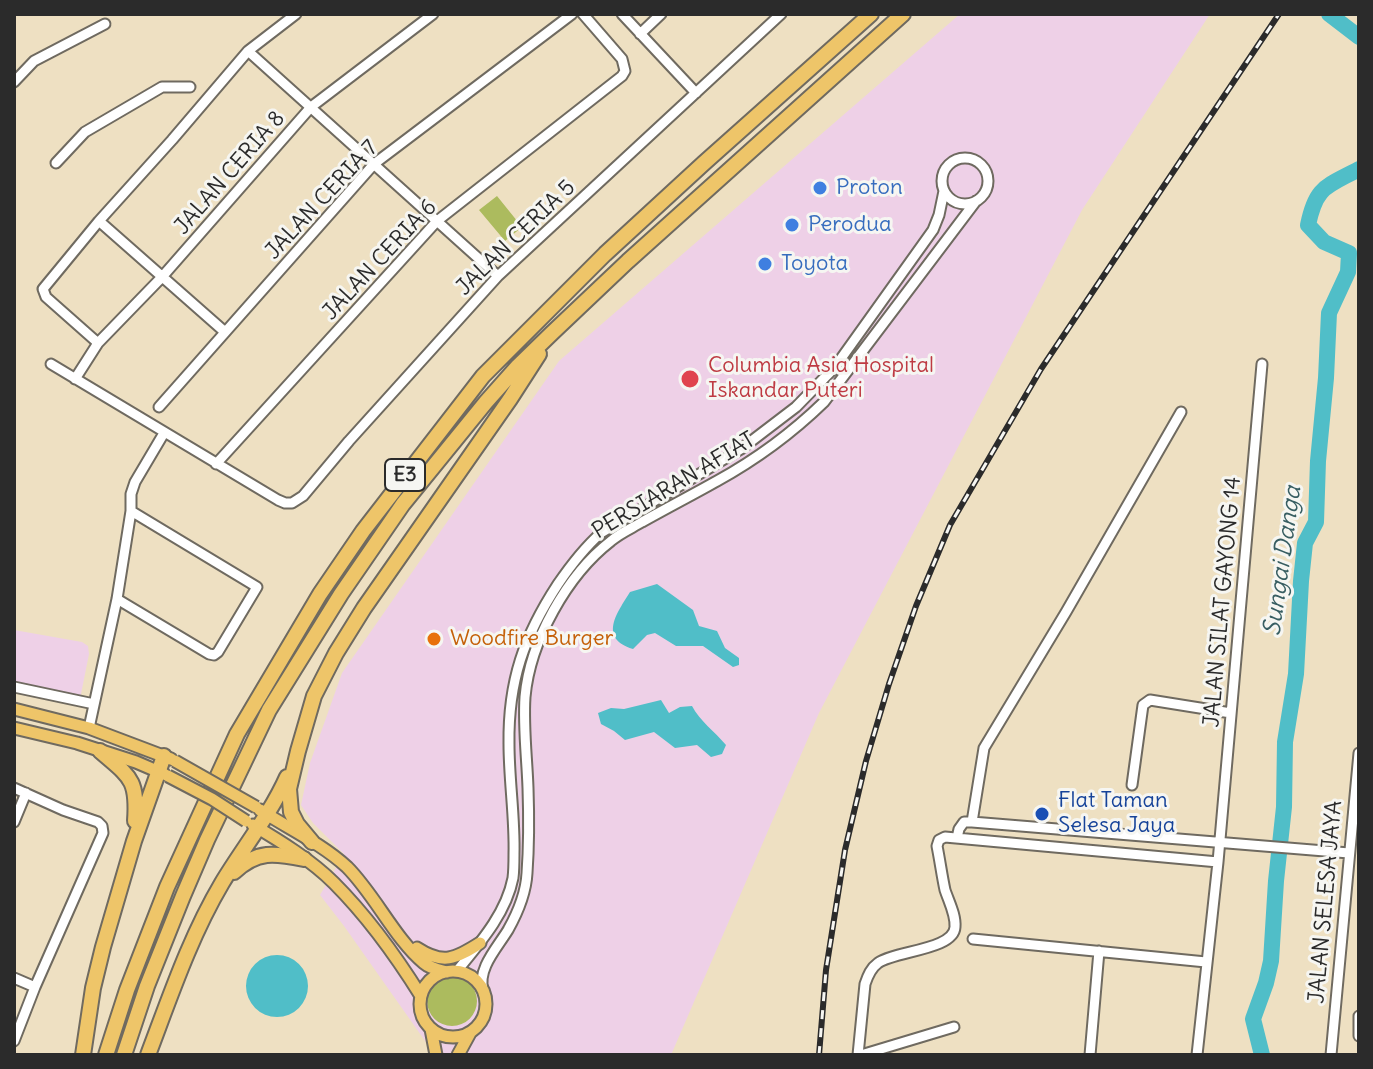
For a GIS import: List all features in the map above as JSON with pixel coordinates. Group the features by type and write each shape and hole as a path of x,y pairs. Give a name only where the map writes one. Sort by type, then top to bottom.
{"highway":[{"name":"E3","path":"106,1055 127,990 167,887 237,734 320,594 363,531 483,376 605,254 871,14"},
{"name":"E3","path":"124,1055 147,986 183,896 269,710 341,594 403,504 518,366 628,261 903,14"},
{"path":"312,842 291,812 289,789 314,696 336,653 552,333"},
{"path":"100,751 133,783 136,798 134,841"},
{"path":"148,1055 185,958 252,824 284,782 298,751"},
{"path":"83,1055 96,975 134,841 166,766"},
{"path":"222,884 244,863 263,855 279,854 304,859"}],"main road":[{"path":"14,709 89,728 261,811 346,866 424,963 433,969 468,974 483,990 486,999 483,1019 470,1033 458,1055"},
{"path":"14,728 166,766 304,859 332,881 399,962 421,996 422,1014 431,1029 436,1055"},
{"path":"403,939 439,960 460,956 480,943"},
{"path":"421,996 430,980 452,972"},
{"path":"431,1029 450,1037 470,1033"}],"street":[{"path":"98,343 46,297 43,289 248,51 296,14"},
{"name":"JALAN CERIA 8","path":"75,379 98,343 162,277 311,107 433,14"},
{"name":"JALAN CERIA 7","path":"159,407 374,164 572,14"},
{"name":"JALAN CERIA 6","path":"216,464 437,221 617,81 625,71 622,59 583,14"},
{"path":"622,14 696,93"},
{"path":"640,34 661,14"},
{"name":"JALAN CERIA 5","path":"216,464 285,503 292,503 303,496 498,276 781,14"},
{"path":"14,82 34,61 105,24"},
{"path":"248,51 498,276"},
{"path":"56,163 85,132 162,87 190,87"},
{"name":"PERSIARAN AFIAT","path":"452,972 480,943 507,898 513,877 509,744 511,701 518,666 530,631 547,600 584,548 601,533 741,449 796,407 835,367 933,230 944,191 942,176 945,169 957,159 979,162 987,175 986,190 824,402 768,450 613,539 593,556 565,592 543,630 532,661 525,696 527,883 519,908 486,966 480,981 483,990"},
{"path":"944,191 954,202 969,204 976,201"},
{"path":"99,221 225,332"},
{"path":"51,364 216,464"},
{"name":"JALAN SILAT GAYONG 14","path":"1197,1055 1221,843 1262,364"},
{"path":"972,822 984,748 1181,412"},
{"path":"89,728 117,599 131,494 164,433"},
{"path":"711,468 717,481"},
{"path":"695,476 701,489"},
{"path":"117,599 214,655 257,587 131,511"},
{"path":"584,548 593,556"},
{"path":"14,687 94,704"},
{"path":"1132,785 1143,705 1150,700 1231,713"},
{"name":"JALAN SELESA JAYA","path":"1331,1055 1349,853 1355,835 1359,753"},
{"path":"14,788 98,822 103,833 14,1041"},
{"path":"14,822 26,793"},
{"path":"957,838 961,825 972,822 1349,853"},
{"path":"954,1027 859,1055 865,984 875,965 884,959 926,948 954,934 954,916 937,846 939,840 945,837 1218,862"},
{"path":"510,887 523,892"},
{"path":"973,939 1206,962"},
{"path":"1090,1055 1099,951"},
{"path":"14,978 35,987"},
{"path":"1359,1016 1359,1036"}],"shaded area":[{"path":"960,14 1210,14 1082,210 819,713 671,1055 435,1055 320,895 344,854 313,823 301,805 310,763 342,673 559,361"},
{"path":"14,630 82,642 88,646 79,704 14,690"}],"green space":[{"path":"497,196 522,227 505,241 479,210"},
{"path":"452,976 470,983 477,1001 470,1019 452,1026 434,1019 427,1001 434,983"}],"water":[{"path":"657,584 693,610 699,626 717,631 725,648 739,658 739,665 733,667 703,646 676,646 655,633 647,635 633,649 622,644 613,632 620,608 630,592"},
{"path":"661,700 669,713 680,707 692,706 726,745 722,754 711,757 697,745 675,748 654,732 625,740 601,724 598,713"},
{"path":"271,955 283,955 299,964 306,974 306,998 299,1008 283,1017 271,1017 251,1003 246,992 246,980 260,960"}],"waterway":[{"name":"Sungai Danga","path":"1329,14 1359,37"},
{"name":"Sungai Danga","path":"1262,1055 1253,1019 1271,961 1284,807 1285,742 1296,674 1301,581 1305,543 1316,522 1329,313 1348,272 1349,253 1324,242 1308,225 1315,202 1324,189 1359,169"}],"railway":[{"path":"819,1055 826,970 845,850 866,761 916,606 950,525 1041,369 1279,14"}],"place":[{"name":"Proton","path":"820,188"},
{"name":"Perodua","path":"792,225"},
{"name":"Toyota","path":"765,264"},
{"name":"Columbia Asia Hospital Iskandar Puteri","path":"690,379"},
{"name":"Woodfire Burger","path":"434,639"},
{"name":"Flat Taman Selesa Jaya","path":"1042,814"}]}
